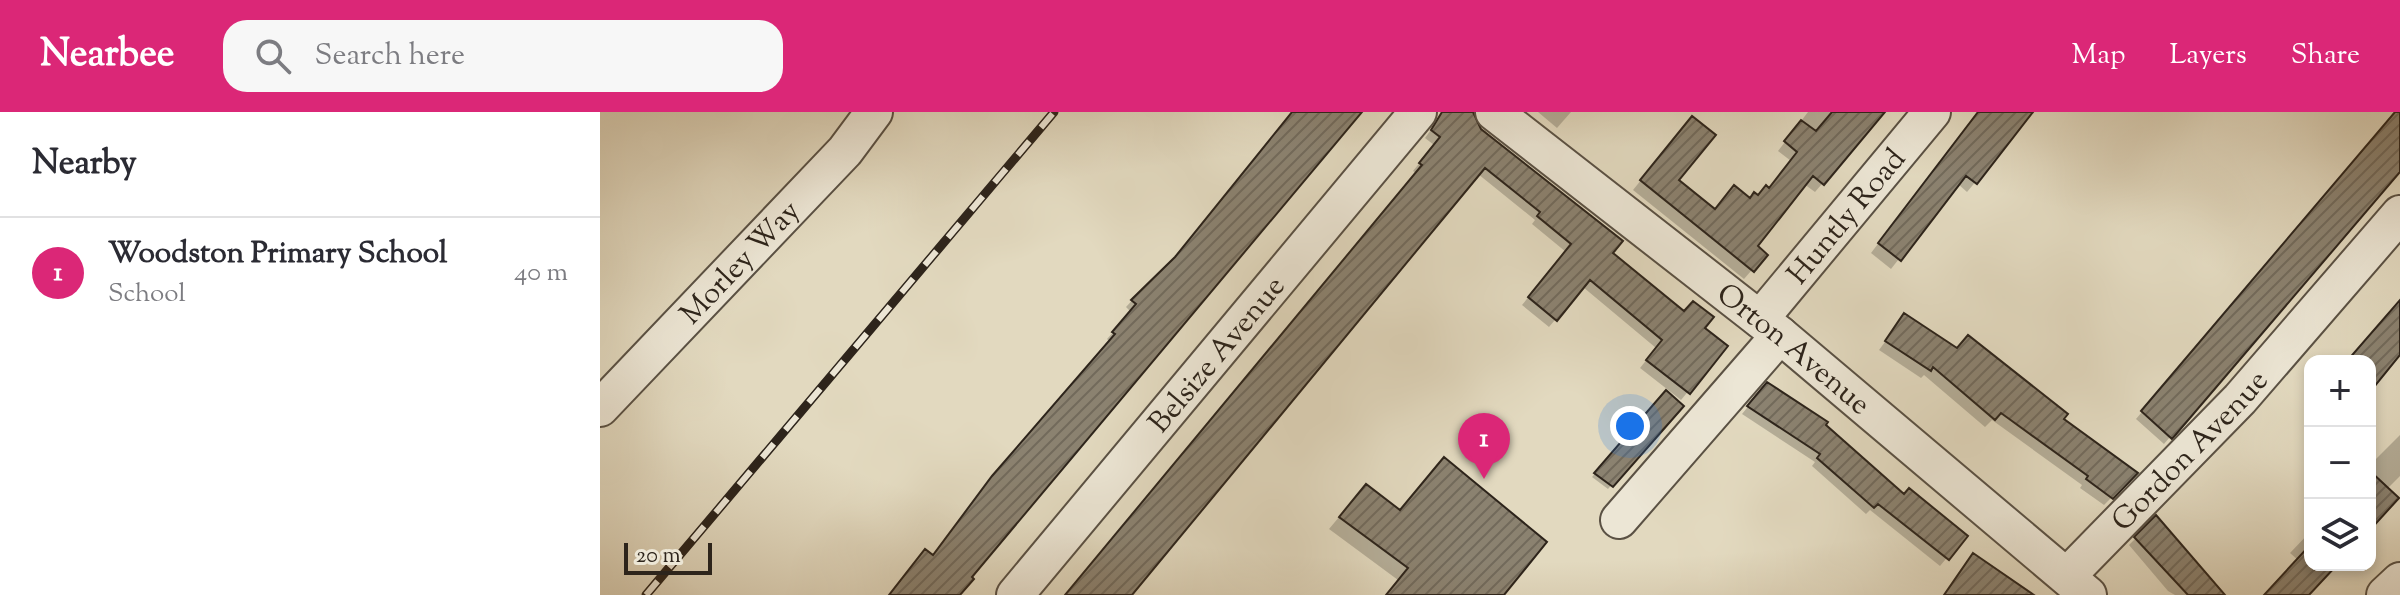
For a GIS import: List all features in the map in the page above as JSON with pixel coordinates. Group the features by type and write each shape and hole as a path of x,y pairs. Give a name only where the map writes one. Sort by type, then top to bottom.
{"street":[{"name":"Morley Way","path":"600,408 845,151 874,112"},
{"name":"Belsize Avenue","path":"1015,595 1418,112"},
{"name":"Orton Avenue","path":"1494,112 1770,327 2078,585"},
{"name":"Huntly Road","path":"1619,520 1932,112"},
{"name":"Gordon Avenue","path":"2078,585 2400,214"},
{"path":"2385,595 2400,581"}],"building":[{"path":"1292,112 1362,112 960,595 889,595 925,549 933,555 992,476 1115,334 1112,332 1136,304 1131,300 1175,257"},
{"path":"1442,112 1473,112 1481,129 1623,241 1613,253 1684,311 1693,301 1714,317 1705,328 1728,346 1690,394 1646,360 1662,340 1590,280 1557,321 1528,297 1571,244 1537,216 1540,212 1485,168 1132,595 1065,595 1422,165 1419,163 1440,137 1431,130"},
{"path":"1832,112 1885,112 1824,185 1813,176 1758,246 1768,255 1754,272 1640,180 1692,116 1716,135 1679,180 1715,209 1734,185 1750,198 1754,192 1758,195 1766,185 1769,188 1797,152 1784,141 1801,120 1816,131"},
{"path":"1978,112 2033,112 1977,184 1966,176 1901,261 1878,243"},
{"path":"2395,112 2400,112 2400,172 2172,439 2141,411"},
{"path":"2400,300 2400,355 2376,385 2376,355 2352,355"},
{"path":"1904,313 1957,348 1968,335 2068,414 2064,419 2138,473 2113,499 2086,479 2088,476 2001,413 1995,420 1933,367 1931,371 1885,341"},
{"path":"1767,382 1828,422 1826,425 1904,494 1909,488 1968,536 1949,560 1878,504 1874,508 1817,458 1820,454 1747,406"},
{"path":"1666,390 1684,406 1613,487 1594,473"},
{"path":"1444,457 1547,542 1504,595 1386,595 1408,568 1339,517 1366,484 1400,510"},
{"path":"2376,477 2399,498 2376,523"},
{"path":"2156,515 2225,595 2188,595 2134,537"},
{"path":"2304,552 2304,571 2331,571 2309,595 2264,595"},
{"path":"1973,553 2034,595 1944,595"}],"railway":[{"path":"646,595 1054,112"}],"place":[{"name":"Woodston Primary School","path":"1484,479"}]}
